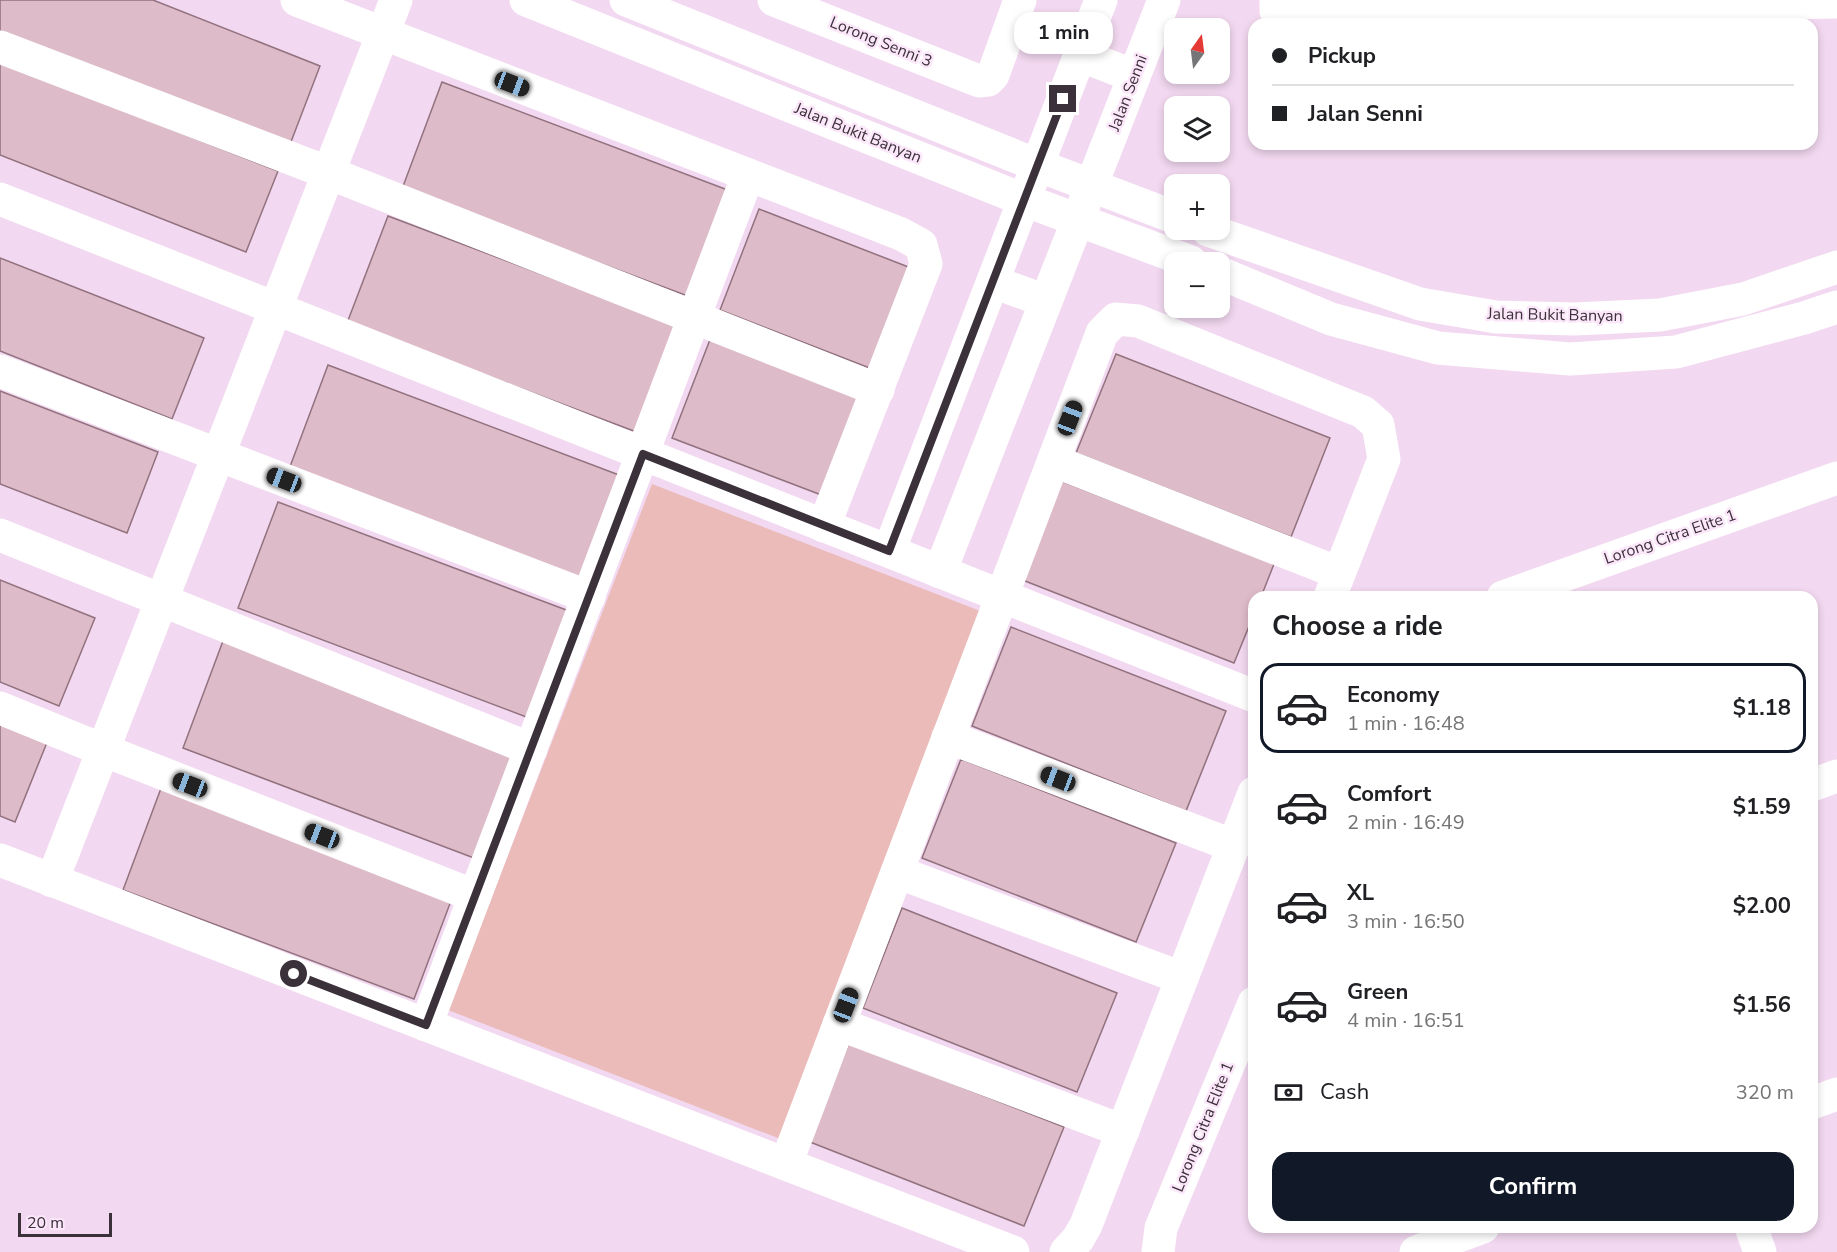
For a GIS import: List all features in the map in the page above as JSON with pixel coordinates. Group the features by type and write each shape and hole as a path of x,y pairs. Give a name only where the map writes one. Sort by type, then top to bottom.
{"street":[{"path":"297,0 901,234 921,245 926,264 824,526"},
{"path":"52,880 396,0"},
{"name":"Jalan Bukit Banyan","path":"526,0 1024,200 1164,252"},
{"path":"626,0 1037,165 1164,213"},
{"name":"Lorong Senni 3","path":"774,0 978,81 988,80 993,75 1020,0"},
{"path":"889,551 1101,0"},
{"name":"Jalan Senni","path":"940,572 1164,0"},
{"path":"1276,0 1275,11 1837,2"},
{"path":"0,47 329,173 878,390"},
{"path":"1080,55 1134,76"},
{"path":"426,1025 748,175"},
{"path":"0,199 1248,694"},
{"name":"Jalan Bukit Banyan","path":"1230,238 1420,304 1496,317 1575,319 1660,315 1743,299 1837,267"},
{"path":"1230,277 1331,320 1438,348 1570,359 1676,352 1837,307"},
{"path":"1802,280 1837,282"},
{"path":"993,282 1046,301"},
{"path":"786,1164 1102,333 1116,319 1138,321 1364,412 1378,425 1384,459 1335,585 1054,460"},
{"path":"0,371 589,597"},
{"name":"Lorong Citra Elite 1","path":"1530,591 1837,478"},
{"path":"0,535 531,749"},
{"path":"0,708 475,896"},
{"path":"948,736 1234,846"},
{"path":"1818,783 1837,776"},
{"path":"1066,1252 1078,1239 1086,1225 1248,809"},
{"path":"0,860 1013,1252"},
{"path":"897,872 1182,978"},
{"name":"Lorong Citra Elite 1","path":"1158,1252 1161,1228 1248,1018"},
{"path":"839,1024 1123,1131"},
{"path":"1818,1101 1837,1094"},
{"path":"1416,1252 1467,1233"},
{"path":"1754,1233 1760,1252"}],"shaded area":[{"path":"652,484 988,614 783,1140 448,1010"}],"building":[{"path":"0,0 153,0 320,66 289,147 0,34"},
{"path":"0,62 278,171 246,252 0,155"},
{"path":"442,82 733,192 693,298 402,189"},
{"path":"759,209 911,268 872,369 720,310"},
{"path":"388,216 679,326 639,433 347,323"},
{"path":"0,258 204,338 172,419 0,351"},
{"path":"711,337 863,396 824,496 672,438"},
{"path":"1116,354 1330,438 1291,537 1076,453"},
{"path":"328,365 619,475 579,582 288,472"},
{"path":"0,391 158,452 127,533 0,484"},
{"path":"1059,480 1274,564 1263,591 1248,591 1248,629 1234,663 1020,579"},
{"path":"278,502 569,611 529,718 238,608"},
{"path":"0,580 95,618 59,706 0,682"},
{"path":"1011,627 1226,711 1186,811 972,726"},
{"path":"223,641 514,751 474,858 183,748"},
{"path":"0,715 50,735 15,822 0,816"},
{"path":"961,759 1176,843 1136,942 922,858"},
{"path":"163,783 454,893 414,999 123,890"},
{"path":"902,908 1117,993 1077,1092 863,1008"},
{"path":"849,1043 1064,1127 1024,1226 810,1142"}],"route":[{"path":"294,974 426,1025 643,454 889,551 1063,99"}]}
